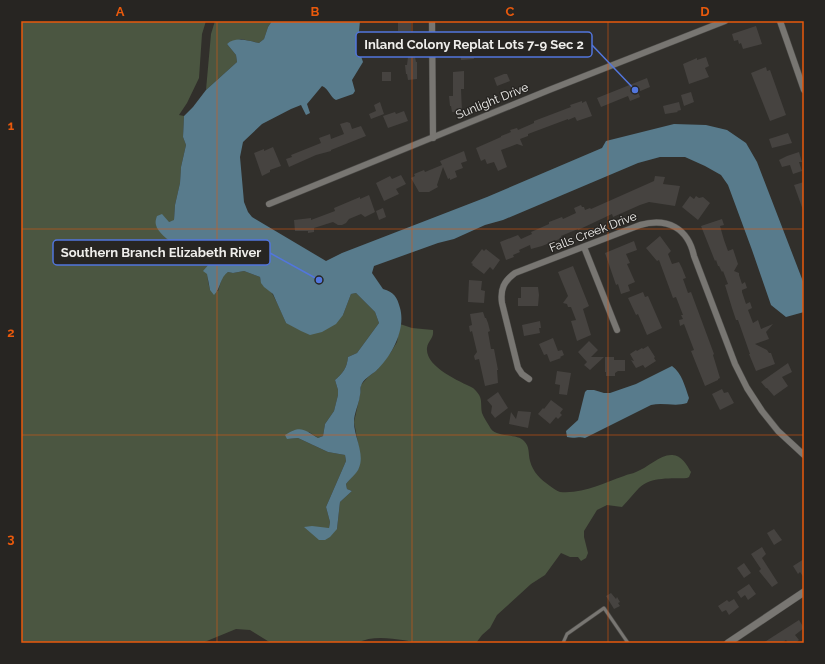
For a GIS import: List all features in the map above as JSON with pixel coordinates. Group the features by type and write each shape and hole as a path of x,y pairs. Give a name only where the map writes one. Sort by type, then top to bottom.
{"street":[{"path":"432,21 433,138"},
{"name":"Sunlight Drive","path":"269,204 549,90 724,21"},
{"path":"780,21 804,90"},
{"name":"Falls Creek Drive","path":"529,379 522,374 515,362 502,303 501,294 503,286 508,278 515,273 650,222 670,224 679,229 687,237 692,246 694,256 735,364 747,388 778,431 804,455"},
{"path":"584,247 617,330"},
{"path":"728,643 804,592"}],"lane":[{"path":"563,643 567,634 604,608 628,643"}],"green space":[{"path":"21,21 206,21 202,34 199,78 187,103 179,115 184,116 183,137 186,145 175,205 174,221 169,222 181,244 192,242 202,244 206,247 210,257 208,279 210,290 218,291 223,275 228,272 233,273 244,271 260,277 262,284 270,290 273,295 286,323 343,315 351,294 356,293 375,312 379,323 357,353 348,357 344,370 335,380 338,395 334,411 325,424 323,436 318,438 309,432 287,439 298,438 328,452 345,455 346,461 326,507 330,522 329,528 312,526 337,529 340,502 352,491 347,489 346,484 359,468 360,454 354,422 361,385 377,370 391,352 397,342 400,324 412,328 433,330 433,335 427,348 431,361 444,372 473,388 479,394 482,413 491,429 498,434 517,437 524,441 527,446 531,465 537,475 558,491 569,492 585,490 634,473 662,457 671,455 678,456 686,463 691,472 689,477 662,479 649,482 639,488 622,507 607,505 597,510 584,531 588,553 586,558 581,561 578,557 570,557 561,553 545,575 531,584 497,615 490,628 476,643 427,643 392,638 374,638 357,643 271,643 250,630 236,629 202,643 21,643"},
{"path":"215,21 272,21 268,27 264,39 259,43 241,39 227,44 236,55 237,62 206,90 211,34"}],"water":[{"path":"272,21 360,21 358,42 366,44 361,56 363,62 352,80 355,91 353,94 336,100 322,86 307,104 310,113 306,115 301,105 262,124 243,142 240,157 244,202 252,217 326,261 342,253 487,197 602,148 606,141 674,124 706,125 727,130 746,143 757,162 804,284 804,312 786,317 771,305 728,185 721,175 685,157 660,157 638,163 503,220 485,225 454,239 438,243 374,266 372,273 383,289 392,293 398,301 401,325 396,342 387,358 376,371 365,379 361,386 354,428 360,451 361,462 355,474 346,484 347,489 352,491 340,502 337,529 330,537 325,540 319,540 304,527 312,526 329,528 330,522 326,507 346,461 345,455 328,452 298,438 287,439 285,435 295,430 302,429 318,438 323,436 325,424 334,411 338,395 335,380 344,370 348,357 357,353 379,323 375,312 356,293 351,294 343,315 336,324 322,332 310,335 286,323 273,294 264,287 261,283 260,277 244,271 233,273 228,272 223,277 214,295 210,290 207,274 203,271 210,263 209,249 200,243 174,243 161,233 156,223 157,216 162,214 169,222 174,220 181,167 186,145 183,137 184,116 206,90 237,62 236,55 227,44 234,40 246,40 259,43 264,39 268,27"},
{"path":"672,366 683,380 689,398 687,403 678,405 651,405 585,438 567,437 566,431 578,420 585,392 587,390 610,393 636,384"}],"building":[{"path":"398,21 411,21 411,31 398,31"},
{"path":"756,26 762,44 743,49 738,40 734,41 732,34"},
{"path":"458,34 466,34 467,54 473,53 474,59 461,60"},
{"path":"408,57 415,57 417,62 417,79 408,80 405,65 407,65"},
{"path":"706,57 709,66 705,68 709,77 689,84 683,64 697,58 697,60"},
{"path":"766,67 767,71 770,70 786,115 770,121 751,73"},
{"path":"464,71 464,89 461,89 462,112 452,112 449,96 453,96 453,72"},
{"path":"382,72 391,72 391,81 382,81"},
{"path":"507,74 510,81 497,86 494,78"},
{"path":"647,78 650,87 638,92 640,97 630,101 628,96 601,107 597,98"},
{"path":"691,92 694,102 684,106 681,95"},
{"path":"582,101 582,103 586,101 592,116 577,121 575,117 568,119 528,134 528,136 520,139 523,146 517,144 501,150 507,167 498,171 494,162 487,164 485,159 481,161 476,148 511,132 510,130 517,128 518,130 534,123 534,121 571,107 570,105"},
{"path":"380,102 384,114 371,119 369,114 376,111 374,105"},
{"path":"679,102 681,110 677,111 678,112 665,114 663,106"},
{"path":"404,111 408,121 388,128 383,116"},
{"path":"347,122 350,123 352,129 361,126 366,136 289,167 286,159 292,157 291,155 321,143 319,138 330,134 331,139 344,134 340,124"},
{"path":"788,133 792,143 772,148 769,139"},
{"path":"273,147 281,166 270,170 270,172 262,176 254,153"},
{"path":"464,151 467,161 461,163 463,168 455,171 457,177 450,180 450,178 448,179 443,167 437,185 438,187 429,192 419,192 411,178 415,176 414,174 424,170 425,172 442,165 440,161"},
{"path":"799,152 802,162 799,162 802,171 793,174 790,165 782,167 779,160"},
{"path":"401,175 406,184 396,189 399,194 384,201 376,183 390,176 392,179"},
{"path":"655,176 665,177 663,184 680,186 675,206 649,202 613,217 612,214 542,246 531,249 530,245 519,250 520,252 513,255 514,257 506,260 500,242 518,235 521,239 532,234 531,232 549,224 549,222 562,217 563,219 576,213 574,208 581,205 585,210 591,209 654,181"},
{"path":"804,182 804,210 803,210 794,185"},
{"path":"369,195 375,212 365,217 361,214 349,219 342,225 338,225 333,222 314,228 314,232 308,233 308,231 295,231 294,220 311,218 311,220 335,211 334,208 360,197 360,199"},
{"path":"690,196 694,199 696,196 699,198 703,197 710,203 698,220 682,207"},
{"path":"383,208 386,217 379,220 376,211"},
{"path":"722,219 724,225 720,226 724,240 728,251 733,249 738,264 734,271 739,273 742,284 745,282 747,288 742,290 742,292 746,304 750,302 752,308 748,310 753,323 758,320 761,329 773,324 766,332 769,339 755,344 771,353 775,364 756,371 738,320 736,320 732,308 725,285 728,284 723,271 722,272 718,266 716,260 715,261 701,226"},
{"path":"660,236 671,251 668,254 672,264 679,262 682,268 686,278 683,279 688,293 691,292 714,354 713,355 720,378 705,386 691,351 694,350 684,324 680,326 679,320 683,319 681,315 683,315 676,297 673,298 659,260 657,261 646,248"},
{"path":"634,241 637,250 626,254 630,263 627,264 635,282 628,285 630,291 621,294 618,284 616,285 605,253"},
{"path":"482,249 484,251 486,249 500,260 493,270 490,267 484,274 471,263"},
{"path":"573,266 589,306 583,309 591,335 577,341 571,321 576,320 571,307 568,307 567,304 563,303 568,296 558,272"},
{"path":"469,280 482,281 481,290 485,291 484,303 468,302"},
{"path":"521,287 538,287 538,306 518,306 518,298 521,298"},
{"path":"643,292 645,297 648,296 662,328 647,335 638,314 636,315 628,298"},
{"path":"483,312 488,323 491,349 494,349 498,370 498,383 485,386 479,359 475,360 474,356 477,352 472,331 470,332 469,326 472,325 470,314"},
{"path":"540,321 540,333 524,336 522,325"},
{"path":"553,338 558,351 562,350 564,355 560,357 561,358 550,362 547,354 544,355 539,344"},
{"path":"589,341 598,350 591,357 604,357 590,370 584,365 587,362 578,352"},
{"path":"648,346 656,361 645,368 643,365 636,368 631,360 634,361 630,354 636,350 643,349"},
{"path":"605,357 614,357 614,360 625,360 625,371 618,371 615,373 615,376 606,376"},
{"path":"788,363 792,372 782,377 788,386 774,396 761,382"},
{"path":"557,371 571,373 567,395 559,394 560,385 555,384"},
{"path":"722,389 724,393 728,392 734,403 720,410 712,394"},
{"path":"498,392 508,408 495,418 491,413 492,406 487,400"},
{"path":"551,400 563,409 560,413 562,415 558,419 556,417 550,424 538,414"},
{"path":"518,411 531,412 528,428 509,424 511,412 516,419"},
{"path":"774,529 782,540 774,545 767,533"},
{"path":"762,547 766,554 762,558 778,583 772,587 759,571 761,569 751,554"},
{"path":"804,559 804,578 800,572 798,574 793,566"},
{"path":"744,563 751,573 744,578 737,568"},
{"path":"749,584 756,594 748,600 745,595 741,598 737,592"},
{"path":"611,593 616,599 617,597 620,602 618,603 620,606 614,609 606,596"},
{"path":"734,599 739,607 729,615 726,610 722,612 718,606 727,600 729,602"},
{"path":"799,620 804,628 795,635 799,640 795,643 788,643 786,640 782,643 763,643"}],"place":[{"name":"Inland Colony Replat Lots 7-9 Sec 2","path":"635,90"},
{"name":"Southern Branch Elizabeth River","path":"319,280"}]}
